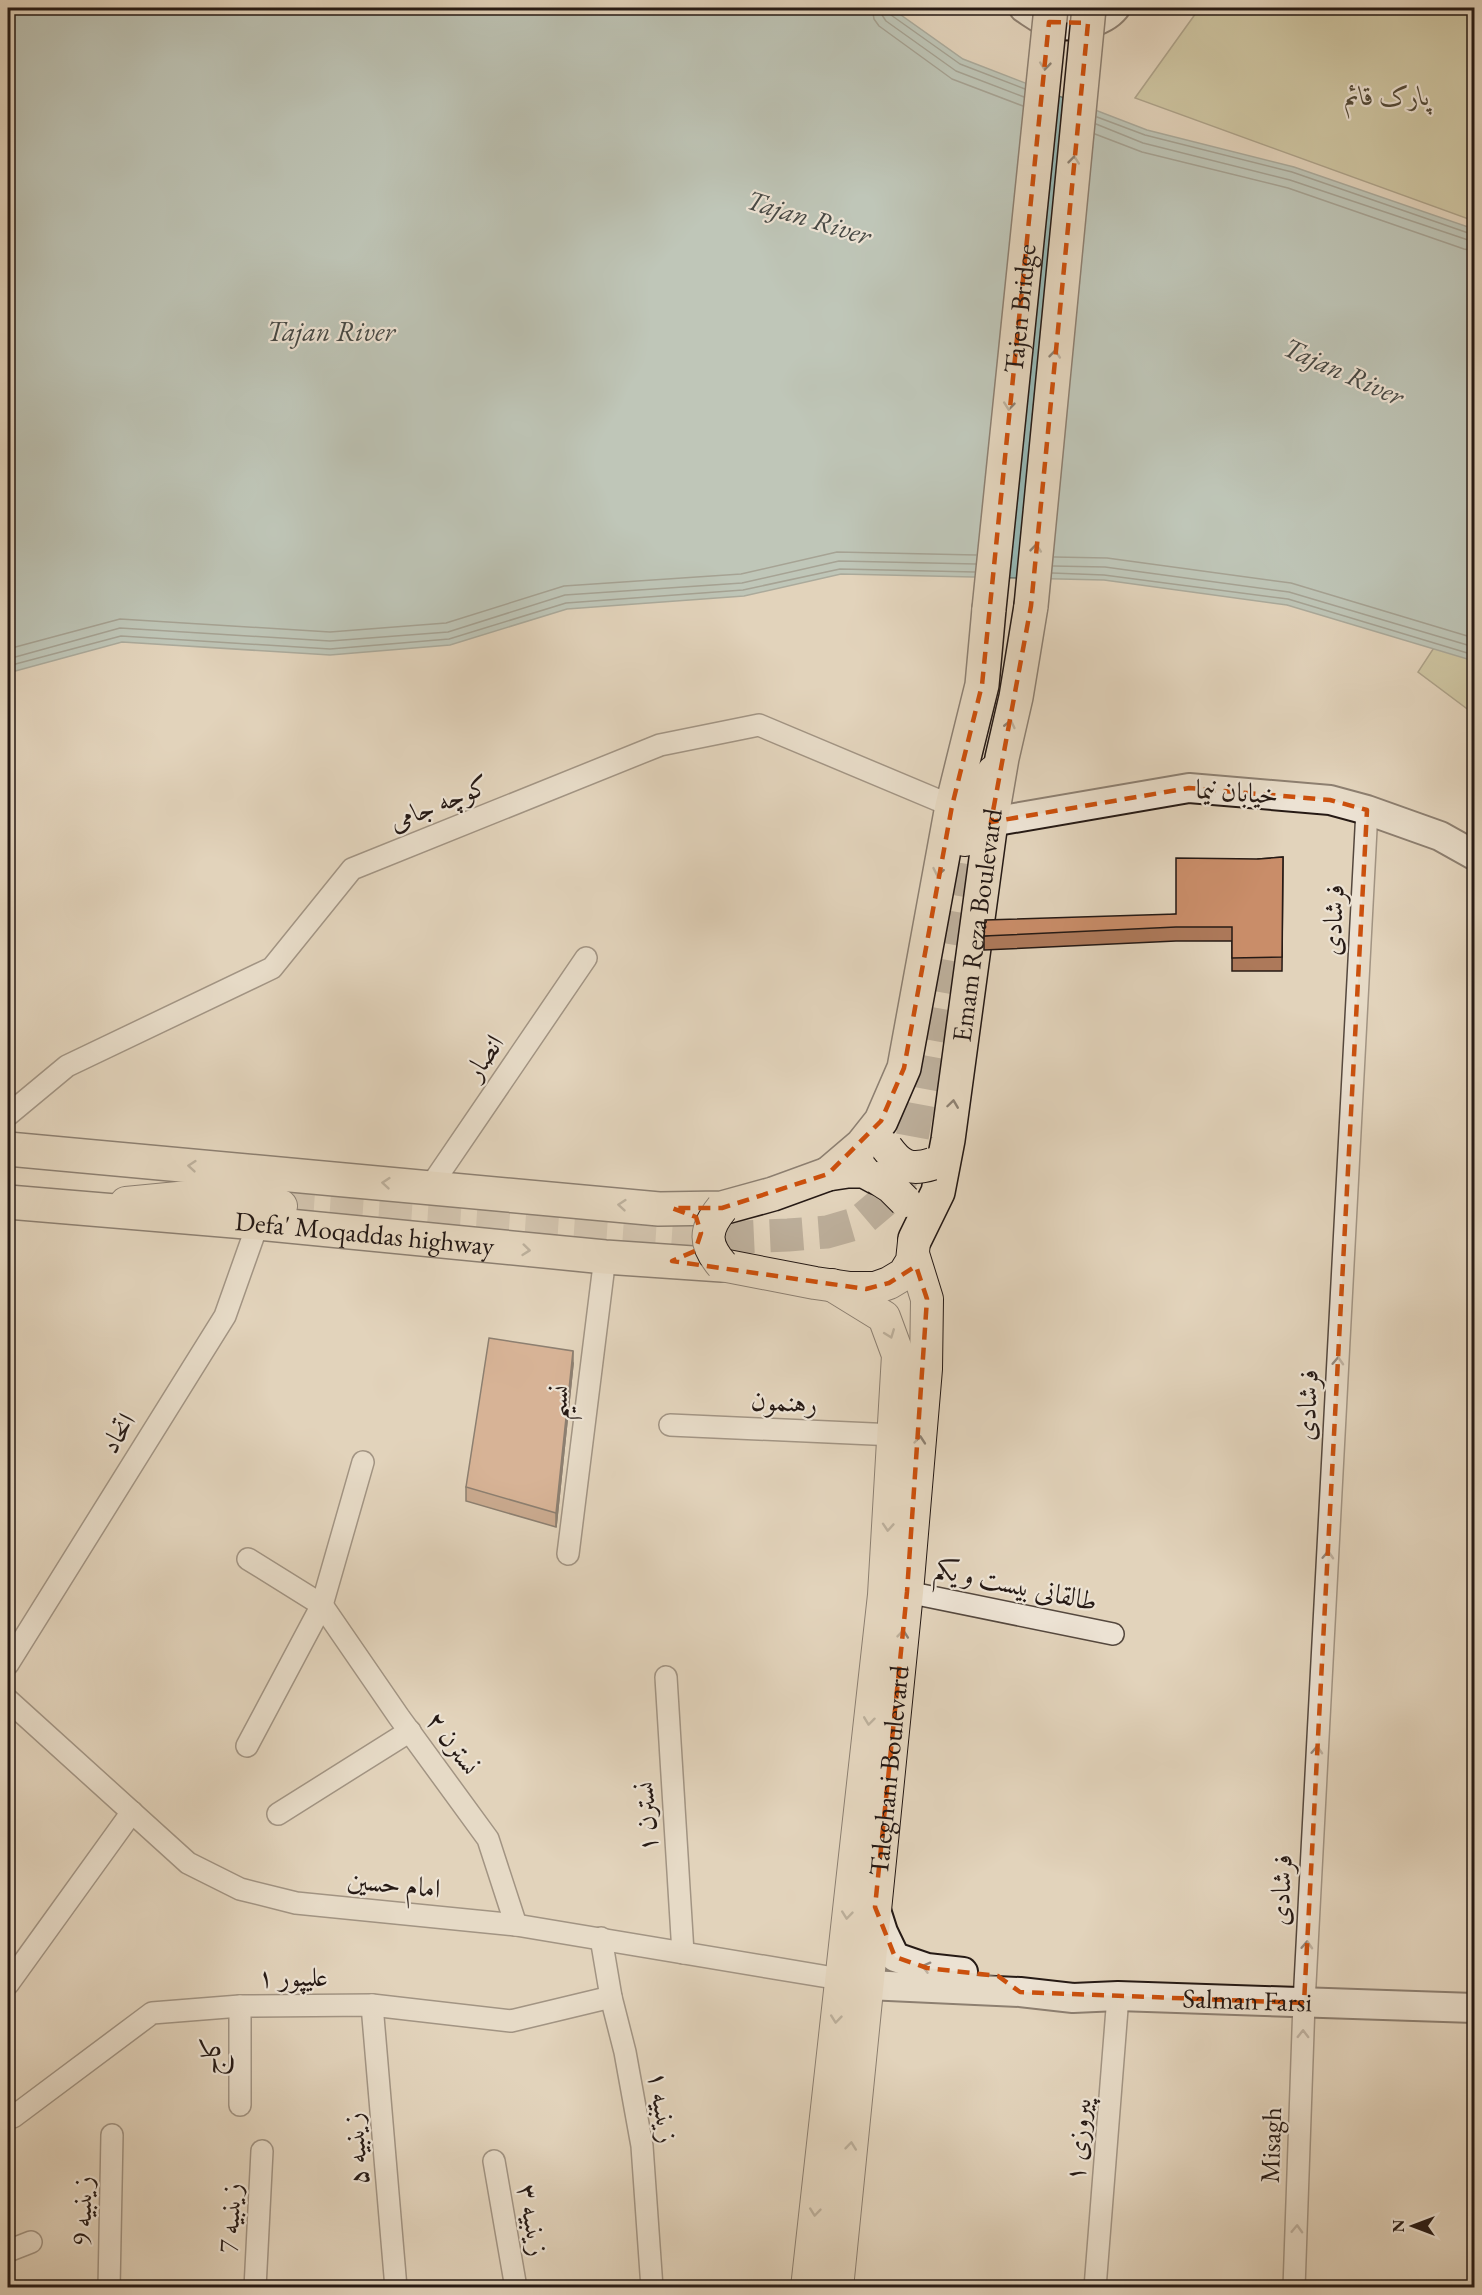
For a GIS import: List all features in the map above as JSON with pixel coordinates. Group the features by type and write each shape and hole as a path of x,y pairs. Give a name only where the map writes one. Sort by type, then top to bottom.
{"highway":[{"name":"Tajen Bridge","path":"989,609 1050,8"},
{"name":"Tajen Bridge","path":"1030,606 1089,8"},
{"name":"Emam Reza Boulevard","path":"914,1247 938,1192 940,1150 978,831 998,790 1030,606"},
{"name":"Emam Reza Boulevard","path":"828,1174 862,1145 884,1115 904,1068 952,806 982,685 989,609"},
{"name":"Defa' Moqaddas highway","path":"8,1149 697,1211"},
{"path":"697,1211 773,1194 828,1174 864,1171 882,1163"},
{"name":"Defa' Moqaddas highway","path":"8,1202 71,1208 270,1215 605,1257 697,1259"}],"main road":[{"path":"884,1115 881,1133 882,1163 898,1162 918,1168 940,1150"},
{"name":"Taleghani Boulevard","path":"837,2288 850,1975 875,1907 907,1592 927,1349 927,1299 914,1247 912,1222 905,1201 891,1187 882,1163"},
{"path":"697,1211 714,1219 708,1236 712,1254 697,1259"},
{"path":"697,1259 832,1285 866,1289 882,1286 904,1274 909,1268 914,1247"},
{"name":"Taleghani Boulevard","path":"807,2288 850,1975 884,1595 898,1355 884,1317 832,1285"}],"street":[{"path":"1024,8 1052,24 1083,25 1115,8"},
{"name":"کوچه جامی","path":"8,1115 67,1066 272,968 352,869 660,745 759,725 952,806"},
{"name":"خیابان نیما","path":"978,831 1189,788 1330,800 1367,810 1440,836 1474,855"},
{"name":"فرشادی","path":"1304,2003 1367,810"},
{"name":"انصار","path":"430,1187 586,958"},
{"name":"اتحاد","path":"8,1664 225,1316 270,1215"},
{"name":"نسیم","path":"568,1554 605,1257"},
{"name":"رهنمون","path":"670,1425 895,1435"},
{"path":"247,1746 322,1605 363,1462"},
{"path":"248,1560 322,1605"},
{"name":"طالقانی بیست و یکم","path":"907,1592 1113,1634"},
{"name":"نسترن ۲","path":"322,1605 488,1839 516,1925"},
{"name":"نسترن ۱","path":"666,1677 683,1953"},
{"name":"امام حسین","path":"8,1700 188,1863 240,1889 296,1903 516,1925 683,1953 850,1975"},
{"path":"278,1814 410,1731"},
{"path":"8,1984 132,1812"},
{"name":"Salman Farsi","path":"875,1907 883,1932 896,1957 927,1968 998,1976 1020,1992"},
{"name":"زینبیه ۱","path":"601,1938 642,2145 652,2288"},
{"name":"Salman Farsi","path":"850,1975 1073,1998 1118,1996 1474,2008"},
{"name":"پیروزی ١","path":"1095,2288 1118,1996"},
{"name":"علیپور ۱","path":"8,2113 13,2117 152,2013 240,2006 372,2005 511,2020 611,1997"},
{"name":"Misagh","path":"1294,2288 1304,2003"},
{"name":"زینبیه ۵","path":"372,2005 396,2288"},
{"name":"کاج","path":"240,2006 240,2105"},
{"name":"زینبیه 9","path":"109,2288 112,2135"},
{"name":"زینبیه 7","path":"255,2288 262,2151"},
{"name":"زینبیه ۳","path":"494,2161 516,2288"},
{"path":"8,2251 31,2242"}],"highlighted area":[{"path":"1049,22 1088,23 1031,606 991,822 1189,788 1330,800 1367,810 1304,2003 1020,1992 998,1976 927,1968 895,1957 875,1907 907,1592 927,1299 916,1266 889,1283 866,1289 672,1261 695,1251 701,1233 696,1217 672,1208 722,1208 828,1174 881,1121 904,1068 952,806 982,685"}],"green space":[{"name":"پارک قائم","path":"1212,8 1474,8 1474,221 1135,98 1196,13"},
{"path":"1464,602 1474,606 1474,714 1418,672"}],"water":[{"name":"Tajan River","path":"8,8 891,8 963,59 1147,130 1294,167 1474,229 1474,661 1287,605 1104,580 841,574 744,596 567,609 450,645 330,655 122,642 8,673"}],"building":[{"path":"1283,857 1282,957 1232,958 1232,927 1176,927 984,936 985,920 1176,914 1176,858"},
{"path":"489,1338 573,1351 556,1513 466,1487"}],"tunnel":[{"path":"281,1206 745,1237 827,1232 858,1223 884,1201 906,1172 965,840"}]}
